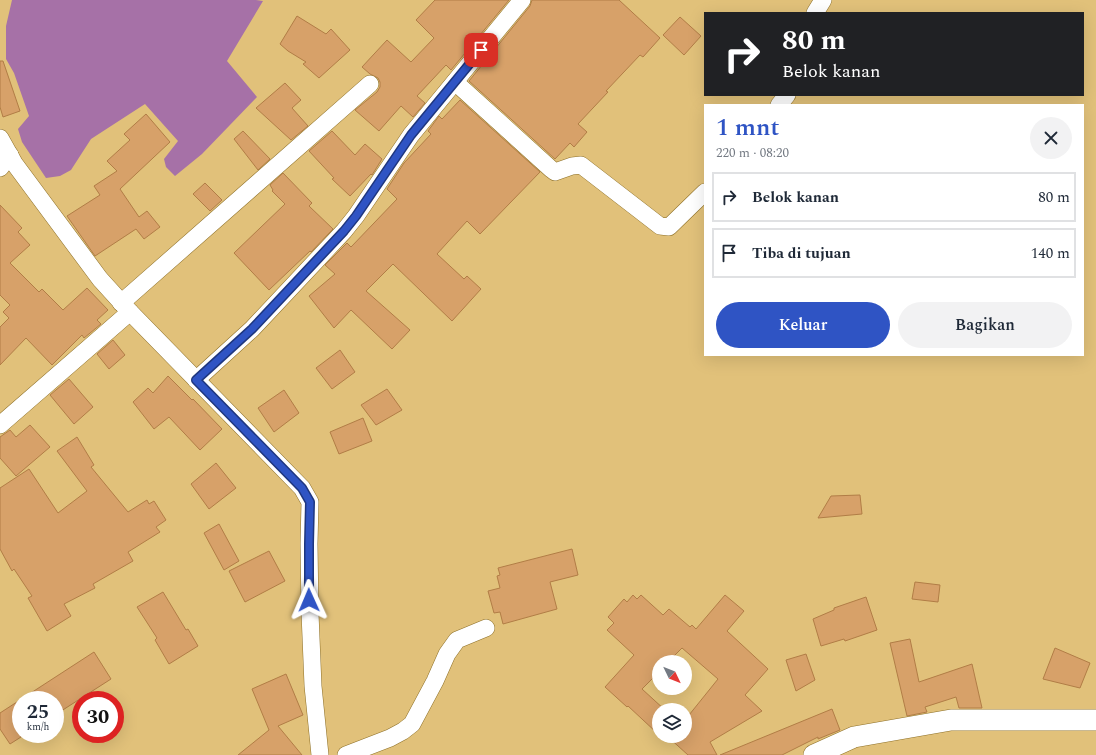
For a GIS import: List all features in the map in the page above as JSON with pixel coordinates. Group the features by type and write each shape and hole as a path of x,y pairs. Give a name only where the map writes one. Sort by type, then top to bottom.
{"street":[{"path":"196,380 252,329 344,231 356,216 411,135 522,0"},
{"path":"816,12 824,0"},
{"path":"455,82 555,172 572,166 581,165 660,226 669,227 704,193"},
{"path":"0,425 370,84"},
{"path":"780,104 786,96"},
{"path":"0,138 5,162 100,279 126,308 302,488 310,502 310,613 313,686 320,755"},
{"path":"346,755 390,738 412,724 435,681 446,654 457,640 486,628"},
{"path":"814,755 854,737 951,720 1096,720"}],"shaded area":[{"path":"12,0 263,1 227,61 257,97 202,154 175,176 166,167 164,159 178,141 145,104 91,139 71,170 60,176 46,178 22,142 18,129 29,116 14,73 6,59 6,26"}],"building":[{"path":"435,0 509,0 451,70 446,65 417,96 425,103 413,117 401,106 379,131 355,110 377,92 380,87 378,78 370,74 362,67 387,40 411,62 434,38 416,20"},
{"path":"532,0 619,0 660,38 643,57 640,55 606,91 608,92 578,124 587,132 574,147 570,143 555,159 469,81 530,6"},
{"path":"297,16 326,34 331,29 350,50 319,78 303,64 306,62 288,51 280,44"},
{"path":"680,17 701,36 684,55 663,35"},
{"path":"0,61 3,61 20,111 3,117 0,107"},
{"path":"285,83 301,100 292,108 308,126 291,140 256,108"},
{"path":"460,100 540,172 480,234 467,221 437,254 464,279 467,276 481,289 452,321 393,264 366,291 410,330 392,349 351,310 334,328 309,296 335,274 325,265 347,243 351,247 397,199 387,189 404,163 431,134 428,131 439,116 442,119"},
{"path":"146,114 170,142 120,189 139,217 147,211 160,227 144,239 136,229 95,256 67,216 100,195 94,186 117,171 107,161 130,140 124,134"},
{"path":"243,131 270,159 258,170 234,139"},
{"path":"332,131 355,155 365,144 382,159 372,175 371,174 350,196 332,179 334,178 309,151"},
{"path":"283,173 312,203 309,206 333,229 311,252 310,251 269,290 234,253 285,204 272,191 273,190 270,185"},
{"path":"205,183 222,200 210,211 193,194"},
{"path":"0,205 22,228 18,232 30,245 10,263 39,292 42,289 63,310 87,288 108,310 97,320 101,324 84,338 82,335 52,365 26,338 0,365 0,327 9,318 3,312 10,305 0,295"},
{"path":"113,340 125,355 109,369 97,354"},
{"path":"340,350 355,372 332,389 316,368"},
{"path":"168,376 222,429 200,450 169,417 154,429 133,402 148,388 153,393"},
{"path":"69,379 93,407 74,424 50,395"},
{"path":"387,389 402,410 376,425 361,405"},
{"path":"284,390 299,413 274,432 258,408"},
{"path":"363,418 372,441 339,454 330,432"},
{"path":"30,425 50,447 16,476 0,458 0,437 10,430 16,437"},
{"path":"77,437 94,465 91,467 128,512 147,500 149,504 154,501 166,520 156,527 160,532 128,552 133,561 93,584 95,588 64,604 71,616 47,631 28,598 32,596 14,569 12,571 0,549 0,488 29,469 58,513 87,491 57,451"},
{"path":"216,463 236,488 209,509 191,484"},
{"path":"860,495 862,514 818,518 831,496"},
{"path":"219,524 239,561 224,570 204,533"},
{"path":"572,549 578,575 550,582 557,609 503,624 500,612 494,613 488,591 500,588 497,576 500,575 498,568"},
{"path":"269,551 285,581 245,602 229,571"},
{"path":"915,582 940,585 938,602 912,599"},
{"path":"163,592 186,630 188,629 198,646 169,664 155,640 157,638 137,607"},
{"path":"633,595 637,599 641,595 663,615 669,609 690,627 692,625 696,629 725,595 744,611 727,631 768,669 745,695 762,711 710,742 717,755 688,755 675,743 692,743 692,711 718,679 692,655 682,648 675,655 652,655 652,679 642,689 657,703 652,703 652,728 605,687 634,655 607,630 614,623 608,617 624,599 627,602"},
{"path":"866,597 877,630 845,641 844,639 821,646 813,619 834,610 834,608"},
{"path":"910,639 919,682 972,664 982,708 959,708 956,697 925,707 927,712 907,716 890,643"},
{"path":"1055,648 1090,663 1080,688 1043,679"},
{"path":"94,652 111,679 92,691 72,691 72,704 64,709 64,691 34,691"},
{"path":"806,654 815,680 796,691 786,660"},
{"path":"286,674 303,715 278,726 302,755 238,755 269,730 252,689"},
{"path":"12,705 12,743 10,744 0,729 0,713"},
{"path":"832,709 840,730 818,739 818,737 782,755 720,755"}],"route":[{"path":"309,600 310,502 302,488 196,380 252,329 344,231 356,216 411,135 481,50"}]}
